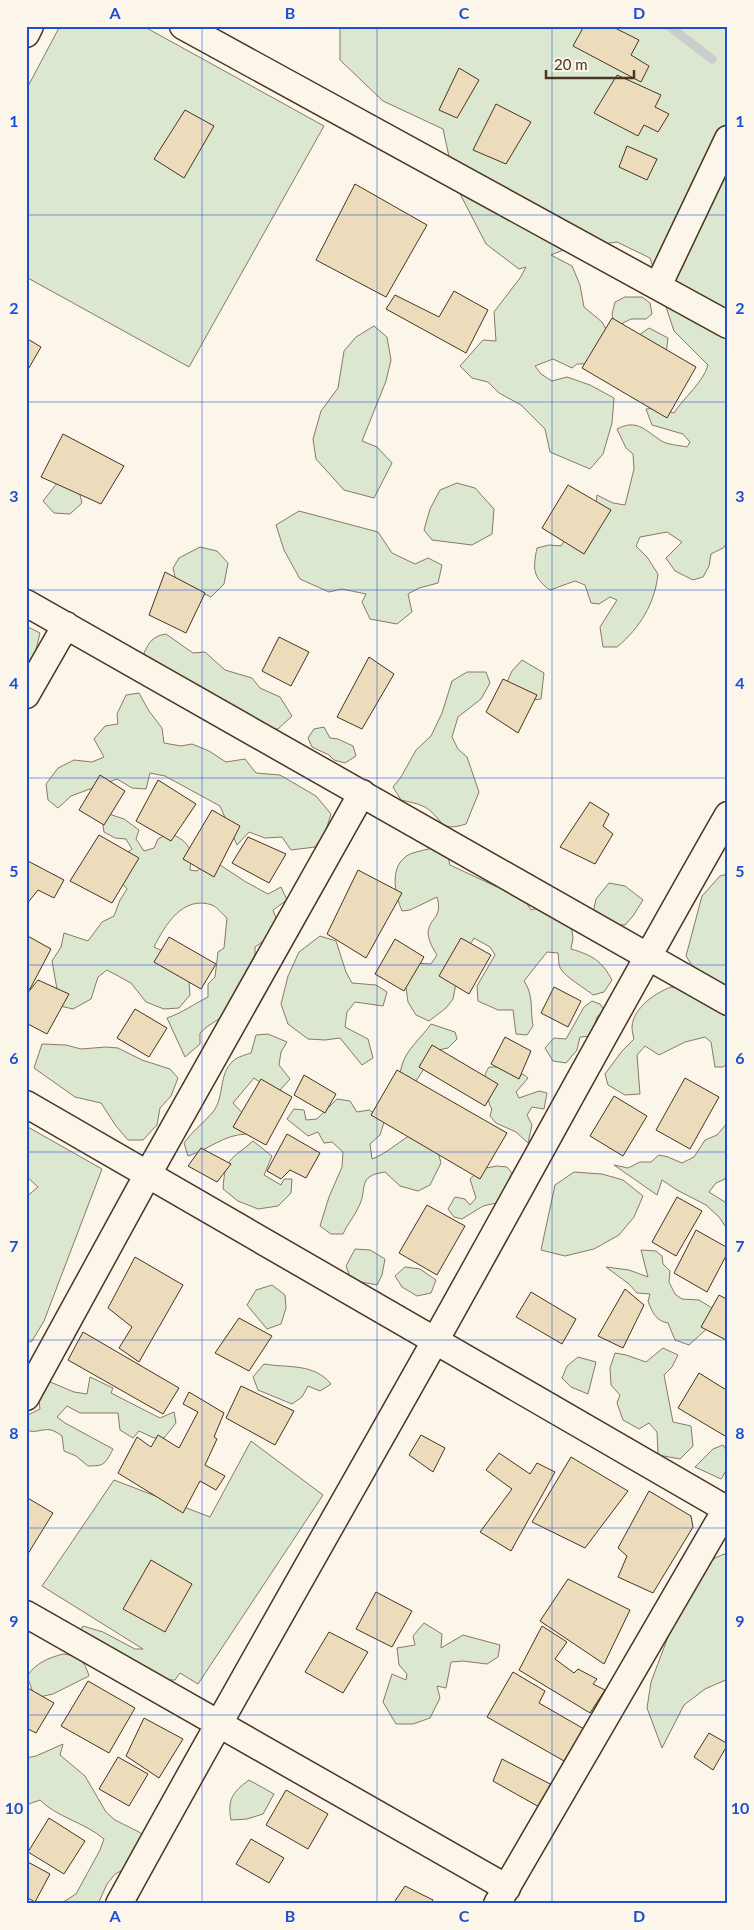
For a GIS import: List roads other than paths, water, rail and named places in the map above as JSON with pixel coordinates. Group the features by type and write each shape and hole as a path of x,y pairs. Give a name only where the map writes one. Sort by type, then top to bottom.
{"street":[{"path":"26,34 30,26"},
{"path":"183,26 728,325"},
{"path":"658,286 728,139"},
{"path":"26,603 728,1002"},
{"path":"26,694 66,626"},
{"path":"26,1397 148,1174 362,793"},
{"path":"119,1904 218,1723 435,1340 647,956 728,815"},
{"path":"26,1104 727,1508 502,1896 218,1723 26,1614"}],"waterway":[{"path":"669,26 712,59"}]}
